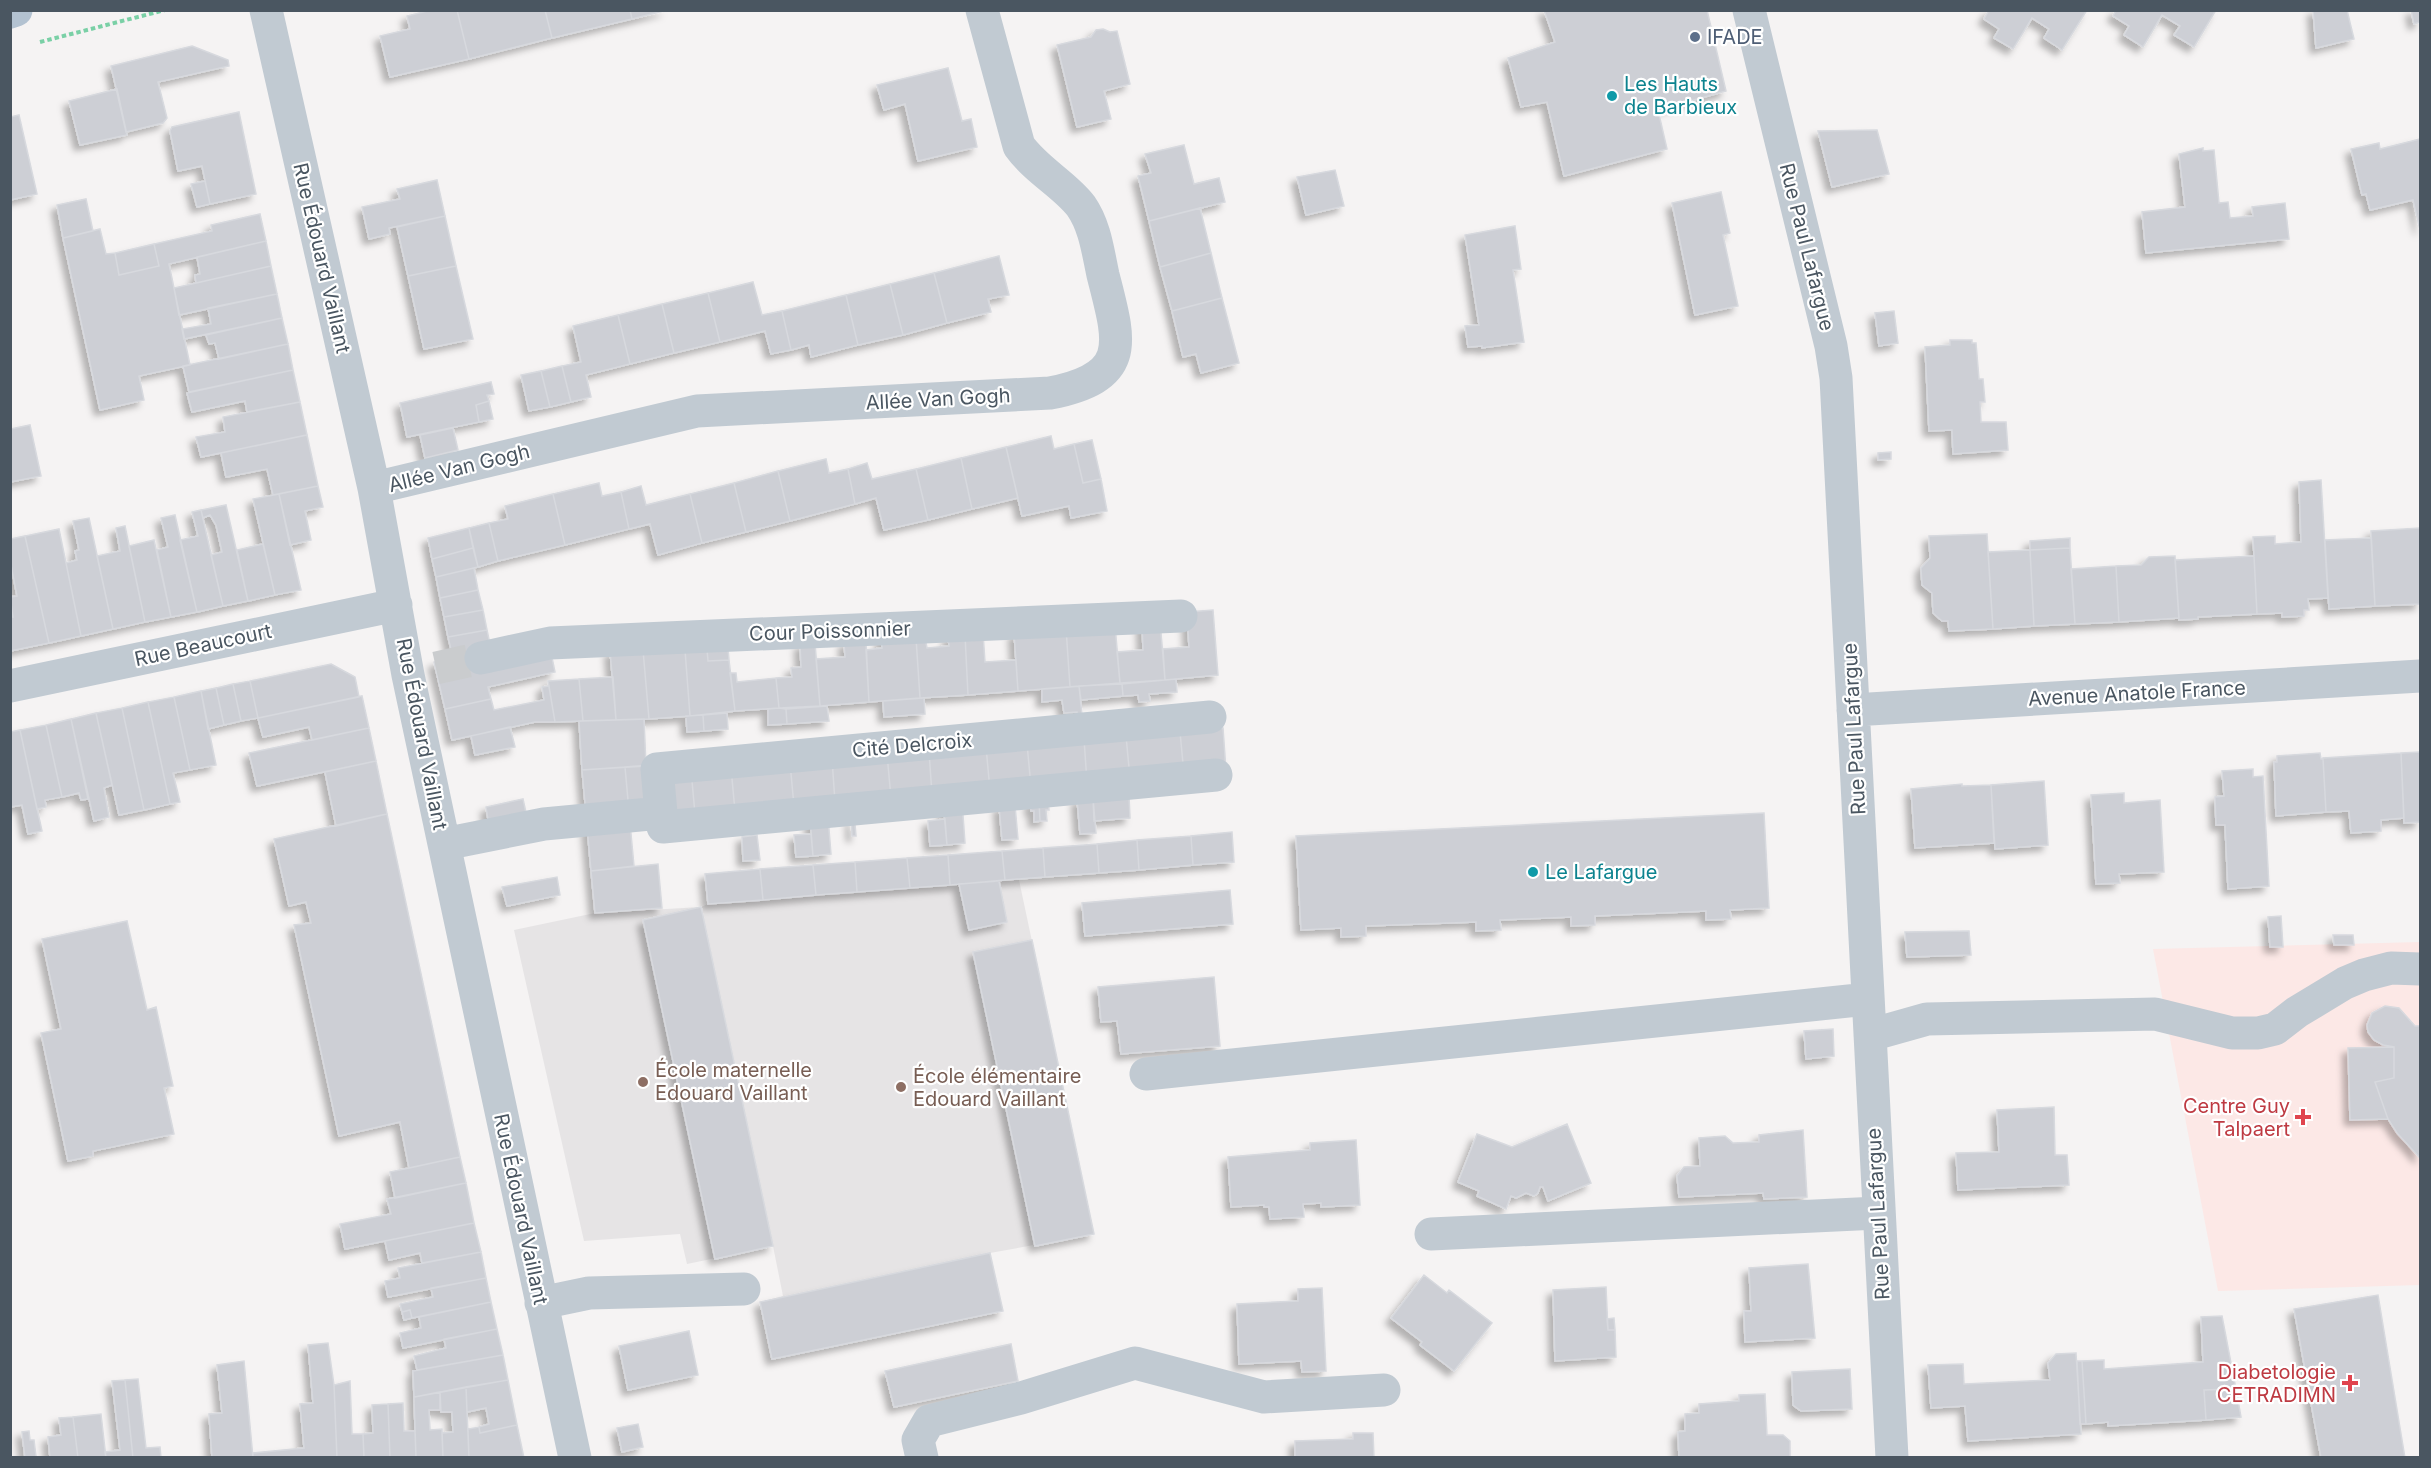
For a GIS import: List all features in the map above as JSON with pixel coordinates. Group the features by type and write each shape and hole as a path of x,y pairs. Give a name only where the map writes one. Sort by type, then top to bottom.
{"main road":[{"path":"10,12 16,10"}],"street":[{"name":"Rue Édouard Vaillant","path":"266,10 374,488 396,604 422,671 444,844 575,1458"},
{"name":"Allée Van Gogh","path":"374,488 697,411 1050,393 1076,388 1091,381 1113,358 1117,342 1114,320 1090,222 1080,205 1029,160 1019,146 982,10"},
{"name":"Rue Paul Lafargue","path":"1749,10 1828,335 1836,378 1892,1458"},
{"name":"Rue Beaucourt","path":"10,686 396,604"},
{"name":"Cour Poissonnier","path":"481,658 550,643 1181,616"},
{"name":"Avenue Anatole France","path":"1853,710 2421,676"},
{"name":"Cité Delcroix","path":"661,813 657,769 1210,717"},
{"path":"444,844 544,824 661,813 663,826 1216,775"},
{"path":"1870,1035 1927,1018 2155,1014 2232,1033 2258,1033 2275,1029 2326,995 2364,975 2391,968 2421,969"},
{"path":"1146,1074 1868,999"},
{"path":"1431,1234 1878,1213"},
{"path":"541,1303 589,1293 744,1289"},
{"path":"922,1458 918,1440 929,1421 1021,1398 1136,1363 1264,1397 1383,1390"}],"path":[{"path":"33,44 165,10"}],"shaded area":[{"name":"École élémentaire Edouard Vaillant","path":"1019,880 1094,1234 990,1253 1003,1311 772,1359 760,1302 783,1296 773,1246 687,1264 680,1234 584,1241 514,930 595,913 701,907 708,904"},
{"name":"Centre Guy Talpaert","path":"2420,942 2420,1285 2218,1291 2153,949"}],"building":[{"path":"431,10 457,10 469,59 390,77 380,36 410,29 407,16"},
{"path":"457,10 545,10 552,38 469,59"},
{"path":"545,10 630,10 632,19 552,38"},
{"path":"630,10 667,10 632,19"},
{"name":"Les Hauts de Barbieux","path":"1544,10 1707,10 1726,91 1658,110 1667,149 1564,176 1547,102 1521,107 1508,58 1555,42"},
{"path":"1989,10 2087,10 2062,50 2044,38 2049,29 2032,18 2013,49 1994,38 1999,29 1984,19"},
{"path":"2116,10 2216,10 2194,47 2174,35 2180,26 2162,15 2143,47 2124,35 2129,26 2113,16"},
{"path":"2313,10 2347,10 2354,39 2316,48"},
{"path":"2411,10 2420,10 2420,22 2414,24"},
{"path":"1103,29 1110,32 1117,31 1130,84 1104,91 1111,119 1077,127 1057,45 1091,37 1096,30"},
{"path":"192,46 228,60 229,66 158,82 167,118 163,123 126,132 111,66"},
{"path":"948,68 962,121 971,119 977,147 918,161 905,104 884,110 877,85"},
{"path":"117,89 127,135 80,145 69,101"},
{"path":"239,112 256,194 210,204 202,166 178,171 170,131 172,127"},
{"path":"19,115 37,194 10,200 10,117"},
{"path":"1877,130 1889,174 1832,187 1818,131"},
{"path":"2420,139 2420,230 2413,200 2370,210 2366,194 2362,195 2351,149 2379,143 2380,149"},
{"path":"1184,145 1194,184 1219,178 1225,202 1149,221 1138,176 1151,173 1145,154"},
{"path":"2203,148 2203,151 2214,150 2219,203 2228,202 2230,218 2253,216 2252,207 2285,203 2289,239 2146,253 2142,212 2185,207 2179,154"},
{"path":"1335,170 1344,206 1306,215 1297,177"},
{"path":"437,180 445,216 389,228 390,234 369,239 362,207 400,199 397,189"},
{"path":"205,181 210,204 197,207 191,184"},
{"path":"1721,192 1730,233 1723,235 1738,306 1695,315 1672,203"},
{"path":"86,199 93,231 63,238 57,205"},
{"path":"1200,208 1211,253 1160,267 1149,221"},
{"path":"260,214 266,241 169,264 190,365 139,376 144,400 100,410 63,238 100,229 106,254 115,253 119,275 159,266 154,244 212,231 211,225"},
{"path":"445,216 456,266 408,276 397,227"},
{"path":"1515,226 1521,269 1513,270 1524,342 1482,348 1482,346 1468,347 1465,326 1479,325 1465,235"},
{"path":"266,241 271,266 196,283 195,275 200,274 197,257"},
{"path":"154,244 159,266 119,275 115,253"},
{"path":"1211,253 1222,298 1172,311 1160,267"},
{"path":"999,256 1009,295 988,299 991,312 947,323 934,273"},
{"path":"271,266 277,294 179,315 174,288"},
{"path":"456,266 473,339 424,349 408,276"},
{"path":"934,273 947,323 903,335 890,284"},
{"path":"753,282 762,315 782,311 791,350 771,354 765,331 720,342 708,293"},
{"path":"890,284 903,335 858,345 846,295"},
{"path":"708,293 720,342 674,353 662,304"},
{"path":"277,294 282,318 184,339 182,329 211,324 208,308"},
{"path":"846,295 858,345 811,357 809,345 791,350 782,311"},
{"path":"1222,298 1239,363 1201,373 1196,354 1183,357 1172,311"},
{"path":"662,304 674,353 630,364 618,315"},
{"path":"1894,311 1898,343 1879,346 1875,313"},
{"path":"618,315 630,364 586,375 591,397 571,402 562,366 581,362 573,326"},
{"path":"282,318 288,344 219,359 215,343 209,344 206,335"},
{"path":"1950,340 1972,340 1972,343 1976,343 1979,379 1983,379 1985,402 1980,402 1981,422 2006,422 2008,450 1953,454 1952,430 1929,431 1925,347 1950,345"},
{"path":"288,344 293,370 189,392 183,366"},
{"path":"562,366 571,402 550,407 541,371"},
{"path":"293,370 300,402 247,412 245,401 192,412 187,393"},
{"path":"541,371 550,407 529,411 521,375"},
{"path":"491,382 494,394 487,395 489,401 476,405 479,422 407,437 400,403"},
{"path":"489,401 493,419 479,422 476,405"},
{"path":"300,402 307,435 201,457 196,437 225,432 223,417"},
{"path":"30,425 41,476 10,482 10,429"},
{"path":"453,428 458,450 425,458 420,435"},
{"path":"307,435 318,486 273,495 267,469 226,477 221,453"},
{"path":"1051,436 1054,449 1074,444 1083,483 1101,479 1107,511 1071,518 1069,506 1022,516 1006,447"},
{"path":"1092,440 1101,479 1083,483 1074,444"},
{"path":"1006,447 1018,498 972,509 961,458"},
{"path":"1891,452 1891,459 1878,460 1878,453"},
{"path":"961,458 972,509 928,520 916,469"},
{"path":"826,459 829,473 848,469 855,504 790,521 778,471"},
{"path":"867,463 872,479 916,469 928,520 884,530 876,498 855,504 848,469"},
{"path":"778,471 790,521 746,532 734,483"},
{"path":"2321,480 2328,598 2308,599 2309,610 2304,610 2304,616 2282,617 2282,613 2257,614 2253,537 2275,536 2275,544 2301,542 2299,482"},
{"path":"599,483 602,496 621,492 629,529 565,545 553,494"},
{"path":"734,483 746,532 702,543 690,494"},
{"path":"318,486 323,507 305,511 311,540 290,545 279,494"},
{"path":"641,486 646,505 690,494 702,543 658,555 650,524 629,529 621,492"},
{"path":"279,494 301,590 275,595 253,499"},
{"path":"553,494 565,545 498,561 489,523 508,519 505,506"},
{"path":"226,505 248,601 223,606 211,555 222,552 216,525 210,515 203,518 201,510"},
{"path":"201,510 223,606 197,612 180,540 198,536 192,512"},
{"path":"175,515 197,612 171,617 157,550 168,547 161,518"},
{"path":"89,518 113,629 81,636 66,563 77,560 75,551 79,550 73,521"},
{"path":"489,523 498,561 478,567 469,528"},
{"path":"125,526 145,622 113,629 97,556 120,551 116,528"},
{"path":"469,528 473,548 432,559 428,538"},
{"path":"2420,528 2420,604 2375,606 2371,531"},
{"path":"59,529 81,636 49,643 25,536"},
{"path":"1987,534 1993,629 1949,631 1948,621 1942,621 1933,613 1932,593 1922,585 1921,568 1930,558 1929,536"},
{"path":"25,536 49,643 10,651 10,617 13,617 10,597 17,596 10,560 10,539"},
{"path":"2070,538 2070,548 2030,550 2030,541"},
{"path":"2371,538 2375,606 2329,609 2325,540"},
{"path":"154,540 171,617 145,622 129,546"},
{"path":"263,544 275,595 248,601 237,550"},
{"path":"473,548 478,567 436,577 432,559"},
{"path":"2070,548 2075,624 2034,626 2030,550"},
{"path":"2030,550 2034,626 1993,629 1988,552"},
{"path":"2175,556 2179,618 2119,622 2116,566 2141,565 2149,557"},
{"path":"2254,556 2257,614 2179,620 2175,560"},
{"path":"2116,566 2119,622 2075,624 2071,569"},
{"path":"474,568 478,590 440,598 436,577"},
{"path":"478,590 483,610 444,617 440,598"},
{"path":"483,610 487,630 448,637 444,617"},
{"path":"1213,610 1218,675 1165,680 1163,649 1189,647 1187,612"},
{"path":"1160,621 1165,680 1120,683 1117,652 1143,650 1142,622"},
{"path":"1115,625 1120,683 1070,687 1066,628"},
{"path":"1066,628 1070,687 1018,691 1014,633"},
{"path":"487,630 491,649 453,658 448,637"},
{"path":"983,633 985,662 1016,660 1018,691 968,695 965,635"},
{"path":"965,635 968,695 920,698 916,638 925,637 927,648 949,646 948,636"},
{"path":"881,636 916,638 920,698 869,702 866,650 882,648"},
{"path":"866,641 869,702 820,706 816,659 845,657 844,642"},
{"path":"815,643 820,706 779,708 776,678 792,677 791,668 801,667 800,644"},
{"path":"550,648 555,672 488,687 491,699 445,709 434,662 480,652"},
{"path":"728,648 729,660 708,661 707,649"},
{"path":"707,649 708,661 729,660 735,711 690,716 685,650"},
{"path":"643,650 685,650 690,716 649,719"},
{"path":"643,650 649,719 616,720 610,651"},
{"path":"331,664 355,677 359,697 258,718 250,681"},
{"path":"730,673 736,673 737,682 776,678 779,708 735,711"},
{"path":"613,677 616,720 583,721 579,679"},
{"path":"579,679 583,721 555,722 548,681"},
{"path":"1176,679 1177,692 1149,694 1150,701 1139,702 1138,695 1123,696 1122,684"},
{"path":"250,681 258,718 241,721 233,684"},
{"path":"233,684 241,721 224,725 216,688"},
{"path":"1122,684 1123,696 1081,700 1079,686"},
{"path":"549,686 555,722 535,722 452,740 445,709 491,699 494,710 544,700 542,687"},
{"path":"1079,686 1083,725 1078,725 1077,712 1064,713 1062,700 1042,702 1042,689"},
{"path":"216,688 224,725 208,729 201,691"},
{"path":"201,691 216,765 190,770 174,697"},
{"path":"362,696 369,728 312,740 309,727 263,737 258,718"},
{"path":"174,697 190,770 173,773 180,802 170,804 148,702"},
{"path":"924,698 925,714 884,717 883,701"},
{"path":"148,702 170,804 144,810 122,708"},
{"path":"827,706 829,721 787,724 786,709"},
{"path":"122,708 144,810 119,815 96,713"},
{"path":"768,709 786,709 787,724 768,725"},
{"path":"96,713 112,785 104,788 109,817 94,821 71,719"},
{"path":"727,713 728,729 704,731 703,715"},
{"path":"703,715 704,731 687,732 686,716"},
{"path":"71,719 88,799 81,800 79,793 62,797 46,725"},
{"path":"644,719 646,766 582,770 579,721"},
{"path":"46,725 62,797 45,800 46,807 37,809 20,730"},
{"path":"510,727 515,747 475,755 471,736"},
{"path":"369,728 376,761 257,786 249,753"},
{"path":"1223,728 1226,770 1184,774 1180,732"},
{"path":"20,730 42,831 28,834 22,805 10,807 10,732"},
{"path":"1180,732 1184,774 1130,778 1126,736"},
{"path":"1126,736 1130,778 1087,782 1084,739"},
{"path":"1084,739 1087,782 1031,786 1027,744"},
{"path":"1027,744 1031,786 990,790 986,747"},
{"path":"986,747 990,790 932,794 929,752"},
{"path":"929,752 932,794 891,798 887,754"},
{"path":"2420,752 2420,822 2404,823 2401,753"},
{"path":"2320,753 2323,759 2326,812 2276,816 2274,762 2277,762 2277,756"},
{"path":"2401,753 2404,818 2381,820 2381,831 2351,833 2349,811 2326,812 2323,758"},
{"path":"887,754 891,798 835,802 832,759"},
{"path":"832,759 835,802 794,806 790,763"},
{"path":"376,761 387,814 336,826 325,772"},
{"path":"790,763 794,806 735,811 731,768"},
{"path":"650,765 652,806 629,811 625,767"},
{"path":"625,767 629,811 586,814 582,770"},
{"path":"731,768 735,811 695,814 691,770"},
{"path":"2253,769 2253,777 2263,776 2269,886 2228,889 2225,825 2216,825 2215,797 2224,796 2222,771"},
{"path":"691,770 695,814 670,816 666,773"},
{"path":"2044,781 2048,845 1995,849 1991,785"},
{"path":"1962,784 1962,786 1991,785 1994,843 1915,848 1911,789"},
{"path":"2124,793 2124,803 2160,800 2164,872 2119,874 2120,883 2096,884 2091,795"},
{"path":"1129,795 1130,818 1094,821 1093,798"},
{"path":"1093,798 1096,833 1080,834 1077,799"},
{"path":"523,799 527,817 489,826 486,807"},
{"path":"1048,800 1047,821 1040,821 1039,801"},
{"path":"962,801 965,843 947,845 943,802"},
{"path":"1030,801 1039,801 1040,821 1034,822 1034,811 1031,811"},
{"path":"1015,805 1018,839 1002,840 999,806"},
{"name":"Le Lafargue","path":"1764,813 1769,908 1730,910 1731,919 1706,920 1706,911 1595,916 1595,925 1571,926 1571,917 1500,920 1501,930 1476,931 1476,922 1366,926 1366,936 1341,937 1341,928 1301,930 1296,836"},
{"path":"387,814 460,1157 409,1168 400,1122 339,1136 294,925 311,923 306,902 289,906 274,839"},
{"path":"851,815 855,824 856,836 852,836"},
{"path":"828,817 831,854 813,856 810,818"},
{"path":"945,819 947,845 930,846 928,821"},
{"path":"630,823 634,866 591,871 587,826"},
{"path":"1232,832 1234,862 1193,865 1191,836"},
{"path":"811,834 813,856 796,857 794,835"},
{"path":"757,835 760,860 743,861 742,837"},
{"path":"1191,836 1193,865 1139,870 1137,840"},
{"path":"1137,840 1139,870 1099,873 1097,844"},
{"path":"1097,844 1099,873 1045,877 1043,848"},
{"path":"1043,848 1045,877 1005,880 1002,851"},
{"path":"1002,851 1005,880 950,885 948,855"},
{"path":"948,855 950,885 910,888 907,858"},
{"path":"907,858 910,888 857,892 855,862"},
{"path":"855,862 857,892 816,895 813,865"},
{"path":"658,864 662,908 595,913 591,871"},
{"path":"813,865 816,895 763,900 760,869"},
{"path":"760,869 763,900 708,904 705,874"},
{"path":"557,877 560,895 507,906 502,887"},
{"path":"999,881 1007,922 969,930 959,884"},
{"path":"1230,890 1233,924 1085,936 1082,903"},
{"path":"701,907 773,1246 715,1259 643,920"},
{"path":"2281,916 2283,947 2270,947 2268,917"},
{"path":"127,921 147,1010 156,1007 173,1086 164,1088 174,1134 93,1151 93,1156 68,1161 41,1033 61,1029 42,939"},
{"path":"1969,931 1971,955 1907,957 1905,932"},
{"path":"2333,935 2353,935 2354,945 2334,945"},
{"path":"1032,940 1094,1234 1035,1246 973,952"},
{"path":"1214,977 1220,1046 1121,1054 1117,1021 1101,1022 1098,987"},
{"path":"2385,1006 2399,1008 2415,1026 2420,1026 2420,1158 2397,1133 2388,1119 2375,1082 2394,1078 2394,1047 2374,1040 2368,1032 2367,1025 2372,1013"},
{"path":"1833,1029 1834,1056 1806,1059 1804,1031"},
{"path":"2394,1047 2394,1078 2375,1082 2388,1119 2350,1120 2348,1048"},
{"path":"2054,1107 2055,1155 2067,1155 2069,1185 1958,1190 1956,1153 1999,1152 1997,1110"},
{"path":"1567,1124 1591,1183 1548,1201 1543,1187 1540,1187 1534,1196 1526,1193 1516,1198 1511,1196 1506,1209 1477,1196 1479,1191 1458,1182 1477,1134 1512,1147"},
{"path":"1803,1130 1807,1197 1764,1199 1763,1193 1679,1197 1677,1176 1684,1167 1700,1166 1699,1138 1725,1136 1733,1143 1759,1142 1759,1135"},
{"path":"1356,1140 1360,1205 1321,1207 1321,1203 1303,1204 1304,1217 1270,1219 1269,1207 1264,1207 1264,1205 1231,1207 1228,1157 1310,1150 1310,1143"},
{"path":"460,1157 466,1183 395,1198 390,1172"},
{"path":"466,1183 474,1223 345,1249 340,1224 391,1214 387,1199"},
{"path":"474,1223 481,1252 422,1263 420,1253 389,1260 385,1241"},
{"path":"481,1252 486,1278 388,1297 385,1281 400,1278 398,1268"},
{"path":"990,1253 1003,1311 772,1359 760,1302"},
{"path":"1808,1264 1815,1338 1745,1342 1744,1311 1751,1311 1749,1268"},
{"path":"1424,1275 1447,1293 1449,1290 1492,1323 1454,1371 1420,1345 1422,1342 1391,1318"},
{"path":"486,1278 491,1302 412,1318 410,1310 402,1312 400,1304 433,1297 431,1288"},
{"path":"1606,1287 1608,1330 1615,1330 1616,1357 1555,1361 1553,1290"},
{"path":"1322,1288 1326,1371 1302,1372 1301,1361 1239,1364 1237,1304 1298,1301 1298,1289"},
{"name":"Diabetologie CETRADIMN","path":"2378,1295 2405,1458 2321,1458 2294,1309"},
{"path":"491,1302 497,1329 403,1348 400,1333 421,1328 419,1317"},
{"path":"410,1310 412,1318 404,1320 402,1312"},
{"path":"2222,1316 2236,1389 2204,1390 2206,1420 2108,1426 2108,1422 2086,1424 2082,1361 2104,1360 2104,1369 2203,1362 2201,1317"},
{"path":"1614,1318 1615,1330 1608,1330 1607,1319"},
{"path":"497,1329 503,1355 417,1370 414,1356 446,1348 444,1339"},
{"path":"689,1331 698,1375 628,1390 619,1346"},
{"path":"328,1343 334,1385 337,1458 253,1458 253,1453 304,1448 300,1404 313,1403 308,1345"},
{"path":"1011,1344 1018,1381 894,1407 885,1371"},
{"path":"2076,1353 2081,1434 1968,1441 1965,1406 1931,1408 1928,1365 1963,1364 1964,1384 2050,1380 2048,1363 2056,1354"},
{"path":"503,1355 508,1380 414,1397 413,1371"},
{"path":"244,1361 253,1458 212,1458 209,1414 222,1413 217,1365"},
{"path":"2077,1361 2082,1361 2086,1424 2080,1424"},
{"path":"1850,1369 1852,1409 1801,1411 1793,1405 1792,1372"},
{"path":"138,1379 146,1448 160,1447 161,1458 133,1458 125,1380"},
{"path":"125,1380 133,1458 106,1458 105,1452 120,1450 112,1381"},
{"path":"508,1380 517,1425 480,1433 479,1427 489,1424 486,1408 467,1412 466,1387"},
{"path":"350,1381 352,1434 363,1434 364,1458 337,1458 334,1385"},
{"path":"466,1387 469,1458 443,1458 442,1433 453,1432 452,1412 441,1412 440,1392"},
{"path":"2236,1389 2241,1417 2206,1420 2204,1390"},
{"path":"440,1392 440,1410 429,1410 430,1430 442,1429 443,1458 416,1458 414,1397"},
{"path":"1765,1394 1767,1435 1783,1435 1790,1441 1790,1458 1679,1458 1678,1432 1685,1431 1685,1414 1699,1413 1699,1404 1739,1401 1739,1395"},
{"path":"403,1403 404,1431 415,1431 416,1458 390,1458 388,1404"},
{"path":"388,1404 390,1458 364,1458 363,1434 373,1433 372,1405"},
{"path":"101,1414 106,1458 78,1458 73,1417"},
{"path":"73,1417 78,1458 50,1458 48,1437 61,1435 59,1418"},
{"path":"638,1424 643,1447 622,1452 617,1428"},
{"path":"517,1425 524,1458 469,1458 468,1429 479,1427 480,1433"},
{"path":"29,1431 30,1440 34,1440 36,1456 39,1458 25,1458 22,1432"},
{"path":"1353,1433 1373,1433 1374,1458 1295,1458 1295,1441 1353,1439"}],"tunnel":[{"path":"436,668 481,658"}],"place":[{"name":"IFADE","path":"1695,37"},
{"name":"Les Hauts de Barbieux","path":"1612,96"},
{"name":"Le Lafargue","path":"1533,872"},
{"name":"École maternelle Edouard Vaillant","path":"643,1082"},
{"name":"École élémentaire Edouard Vaillant","path":"901,1087"},
{"name":"Centre Guy Talpaert","path":"2303,1117"},
{"name":"Diabetologie CETRADIMN","path":"2350,1383"}]}
